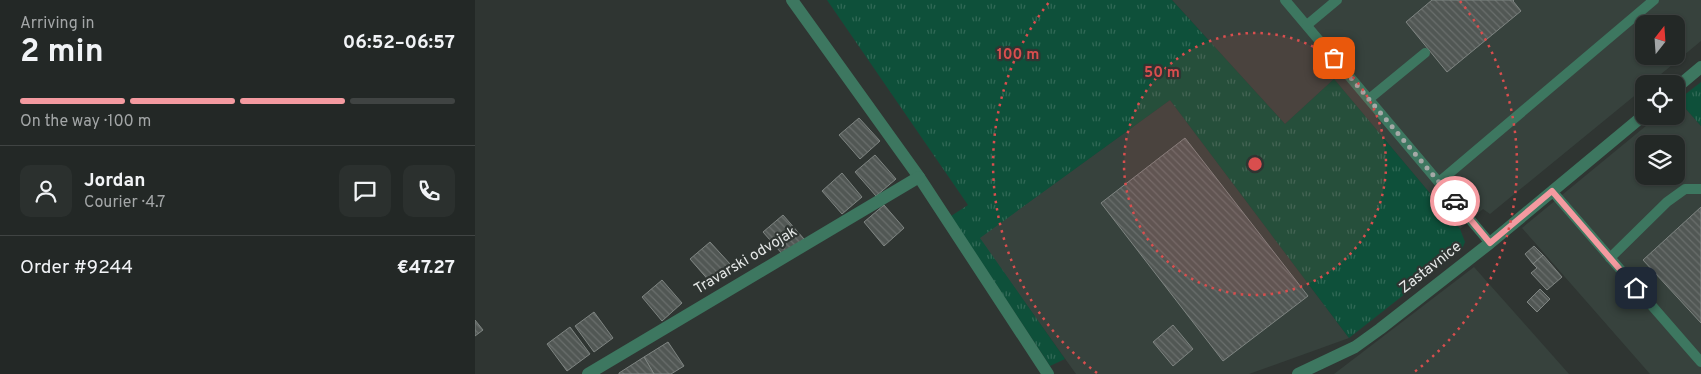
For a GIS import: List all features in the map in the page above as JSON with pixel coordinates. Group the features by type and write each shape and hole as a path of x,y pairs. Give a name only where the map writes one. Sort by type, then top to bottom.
{"street":[{"path":"792,0 919,177 1048,374"},
{"path":"1685,80 1701,67"},
{"name":"Zastavnice","path":"1298,374 1355,347 1490,243 1635,122"},
{"name":"Travarski odvojak","path":"589,374 919,177"}],"lane":[{"path":"1285,0 1490,243"},
{"path":"1307,26 1337,0"},
{"path":"1439,182 1654,0"},
{"path":"1369,99 1425,53"},
{"path":"1610,258 1667,202 1685,189 1701,190"},
{"path":"1552,191 1701,362"}],"shaded area":[{"path":"1172,0 1701,0 1701,41 1685,54 1685,15 1635,15 1635,65 1672,65 1660,75 1635,75 1635,95 1490,214 1483,209 1460,229 1334,79 1285,124"},
{"path":"1170,100 1349,338 1249,374 1076,374 979,238"},
{"path":"1685,108 1701,126 1701,374 1650,374 1522,228 1647,125 1685,125"},
{"path":"1474,267 1569,374 1334,374"}],"green space":[{"path":"827,0 1172,0 1285,124 1334,79 1460,229 1465,242 1462,249 1349,338 1170,100 980,238 1065,359 1050,366 951,216 968,205"},
{"path":"1701,82 1701,126 1685,108 1685,95"}],"building":[{"path":"1432,0 1514,0 1521,11 1447,72 1406,22"},
{"path":"859,118 880,141 860,159 839,135"},
{"path":"1185,138 1308,296 1223,361 1101,203"},
{"path":"875,155 896,179 876,196 855,172"},
{"path":"842,173 862,197 842,214 822,191"},
{"path":"884,205 904,228 884,246 864,222"},
{"path":"1701,207 1701,323 1643,260"},
{"path":"783,215 804,239 784,256 763,232"},
{"path":"710,242 731,265 711,283 690,259"},
{"path":"1534,246 1543,255 1533,264 1525,254"},
{"path":"1543,255 1562,277 1547,290 1531,273 1537,268 1533,264"},
{"path":"662,280 682,303 662,321 642,297"},
{"path":"1540,289 1550,299 1537,312 1527,302"},
{"path":"594,312 613,338 594,352 575,326"},
{"path":"475,320 483,330 475,336"},
{"path":"1173,325 1193,349 1173,366 1153,342"},
{"path":"570,327 590,354 567,371 547,344"},
{"path":"668,342 684,366 671,374 654,374 644,357"},
{"path":"644,357 654,374 619,374 619,373"}],"way so far":[{"path":"1334,58 1455,201"}],"route":[{"path":"1455,201 1490,243 1552,191 1636,288"}]}
